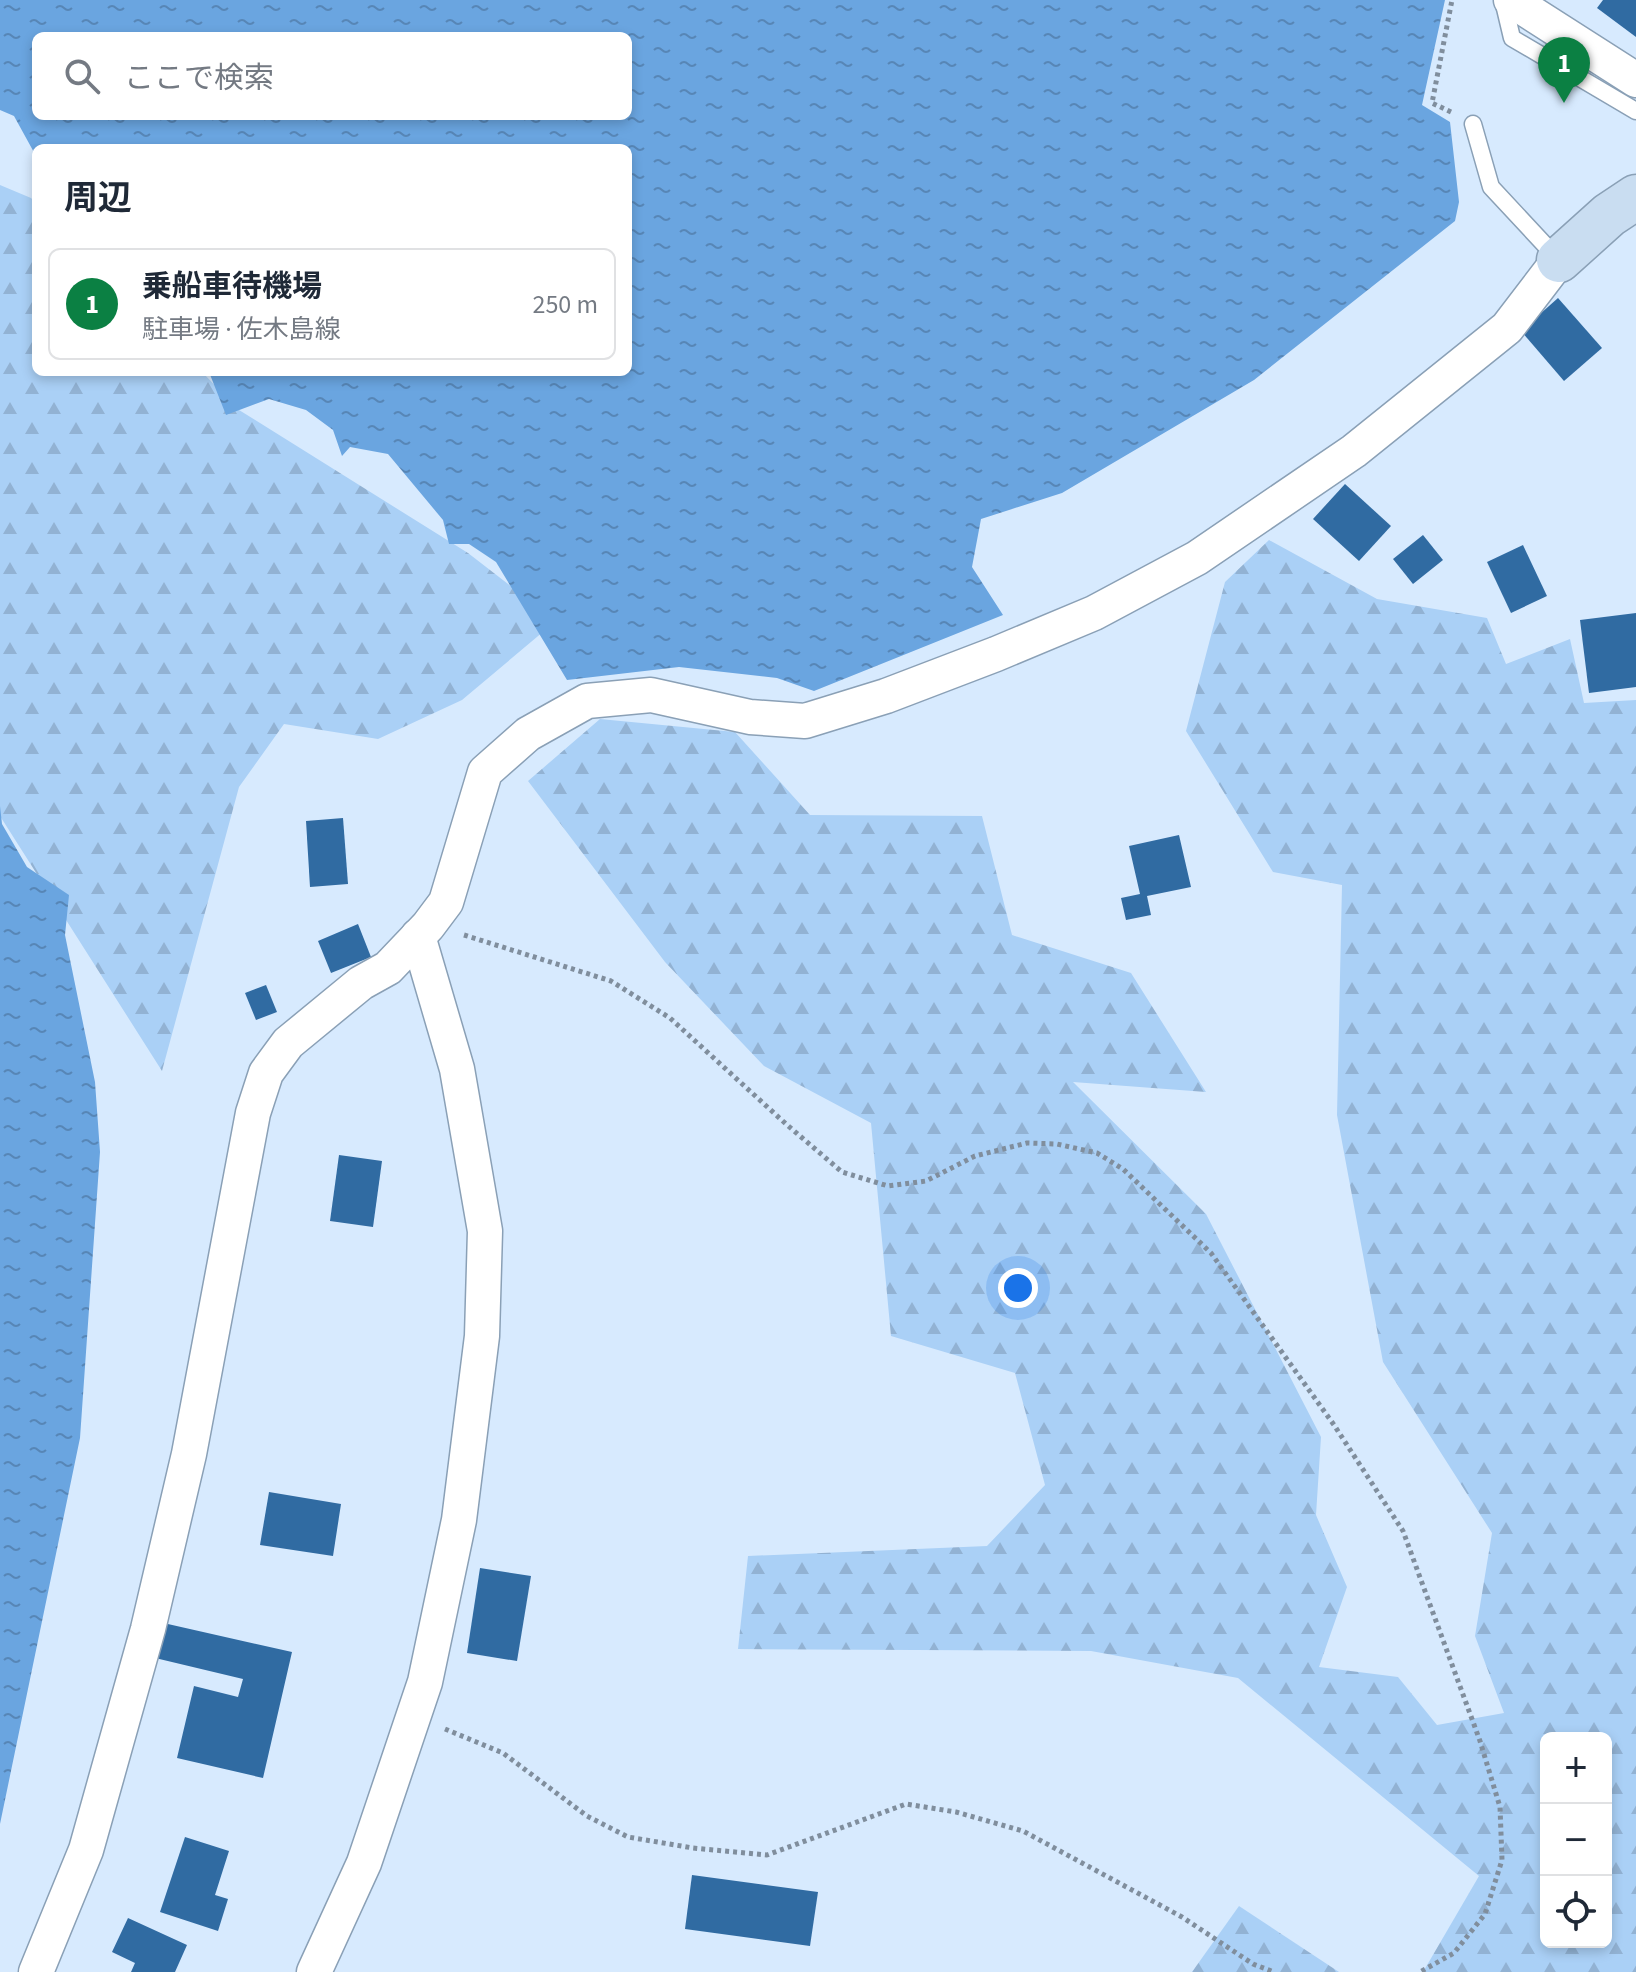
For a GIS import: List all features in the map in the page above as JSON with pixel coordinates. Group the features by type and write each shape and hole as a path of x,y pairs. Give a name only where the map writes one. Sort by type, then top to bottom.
{"main road":[{"path":"1559,260 1609,215 1636,197"}],"street":[{"path":"1511,0 1636,80"},
{"path":"36,1972 86,1850 148,1629 189,1454 253,1113 266,1073 288,1043 361,983 388,968 446,902 485,772 528,734 587,701 651,695 750,717 805,721 886,696 1094,613 1197,558 1354,451 1507,328 1559,260"},
{"path":"314,1972 364,1863 425,1682 459,1520 482,1336 485,1231 457,1069 423,931"}],"lane":[{"path":"1503,0 1512,38 1636,111"},
{"path":"1473,124 1491,187 1559,260"}],"path":[{"path":"1452,0 1432,103 1473,124"},
{"path":"423,931 514,949 611,981 670,1018 842,1172 888,1186 926,1181 975,1156 1027,1143 1057,1144 1097,1153 1123,1169 1211,1253 1334,1425 1403,1531 1480,1741 1500,1807 1502,1860 1485,1914 1454,1953 1420,1972"},
{"path":"413,1718 503,1753 587,1816 628,1837 693,1848 767,1855 906,1804 956,1812 1010,1827 1023,1831 1182,1917 1253,1964 1274,1972"}],"green space":[{"path":"0,185 32,199 32,376 206,376 239,410 468,553 556,621 462,700 378,739 284,724 239,787 162,1071 0,816"},
{"path":"1269,540 1377,599 1487,618 1506,664 1570,639 1584,703 1636,700 1636,1972 1423,1972 1479,1876 1238,1678 1091,1651 738,1649 748,1556 987,1546 1045,1485 1015,1373 891,1336 871,1123 764,1066 665,962 528,781 600,719 735,732 810,815 982,816 1012,935 1131,973 1206,1092 1073,1082 1206,1214 1321,1437 1316,1515 1347,1587 1319,1667 1398,1677 1437,1725 1504,1713 1475,1636 1492,1533 1383,1362 1337,1115 1342,885 1273,872 1186,731 1225,582"},
{"path":"1239,1906 1339,1972 1192,1972"}],"water":[{"path":"0,0 1445,0 1422,105 1450,122 1459,202 1455,221 1254,380 1062,493 981,519 972,567 1003,615 814,691 777,678 679,667 567,680 496,562 469,544 449,544 443,520 388,454 350,447 342,456 333,430 306,410 269,399 226,415 211,376 632,376 632,144 32,144 32,149 14,116 0,110"},
{"path":"0,806 2,824 27,867 69,895 65,935 95,1082 100,1152 80,1438 0,1824"}],"building":[{"path":"1603,0 1636,0 1636,37 1597,8"},
{"path":"1558,298 1602,348 1564,381 1521,331"},
{"path":"1345,484 1391,526 1359,561 1313,519"},
{"path":"1423,535 1443,560 1413,584 1393,559"},
{"path":"1523,545 1547,596 1511,613 1487,562"},
{"path":"1636,613 1636,687 1589,693 1580,620"},
{"path":"343,818 348,884 310,887 306,821"},
{"path":"1179,835 1191,887 1147,896 1151,915 1126,920 1121,898 1140,894 1129,846"},
{"path":"358,924 371,957 331,973 318,941"},
{"path":"266,985 277,1012 256,1020 245,993"},
{"path":"339,1155 382,1161 373,1227 330,1221"},
{"path":"269,1492 341,1504 333,1556 260,1545"},
{"path":"480,1568 531,1576 517,1661 467,1653"},
{"path":"159,1622 292,1652 263,1778 177,1758 194,1686 238,1697 243,1679 151,1657"},
{"path":"185,1837 229,1851 215,1895 228,1899 218,1931 160,1912"},
{"path":"692,1875 818,1892 810,1946 685,1929"},
{"path":"128,1918 187,1945 175,1972 131,1972 135,1963 112,1952"}],"place":[{"name":"乗船車待機場","path":"1564,103"}]}
